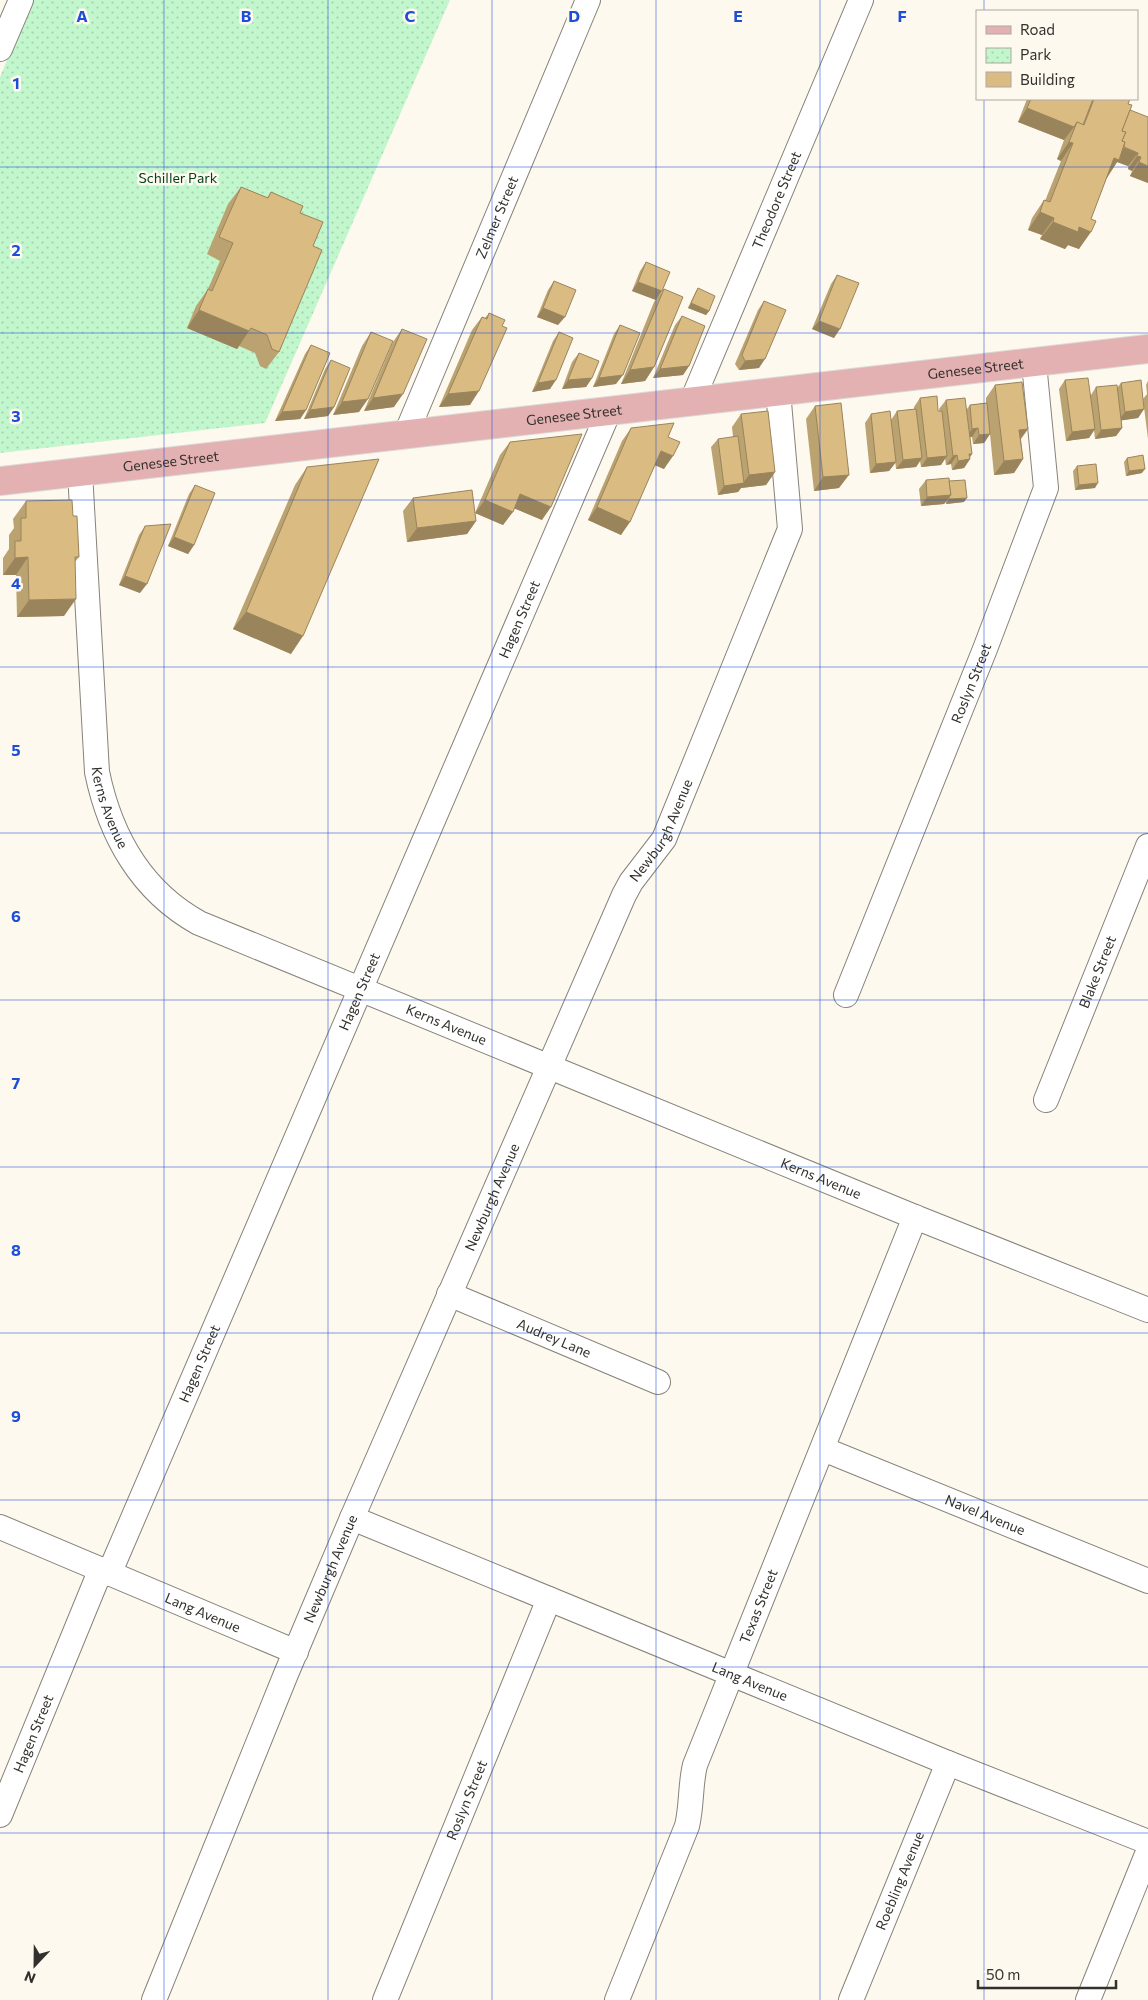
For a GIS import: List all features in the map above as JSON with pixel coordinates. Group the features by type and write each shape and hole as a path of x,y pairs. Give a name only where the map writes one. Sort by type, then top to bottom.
{"main road":[{"name":"Genesee Street","path":"0,481 1148,349"}],"street":[{"path":"0,49 21,0"},
{"name":"Zelmer Street","path":"406,434 588,0"},
{"name":"Theodore Street","path":"692,401 861,0"},
{"name":"Roslyn Street","path":"846,995 985,649 1046,488 1034,363"},
{"name":"Newburgh Avenue","path":"154,2000 352,1518 624,895 631,882 664,839 790,529 778,391"},
{"name":"Hagen Street","path":"0,1815 360,989 609,411"},
{"name":"Kerns Avenue","path":"80,472 97,772 103,799 112,826 137,868 157,890 186,916 548,1067 1148,1310"},
{"name":"Blake Street","path":"1046,1100 1148,846"},
{"name":"Texas Street","path":"616,2000 687,1826 691,1810 691,1783 695,1765 915,1217"},
{"name":"Audrey Lane","path":"449,1294 658,1382"},
{"name":"Navel Avenue","path":"823,1449 1148,1581"},
{"name":"Lang Avenue","path":"352,1518 948,1763 1148,1842"},
{"name":"Lang Avenue","path":"0,1527 296,1652"},
{"name":"Roslyn Street","path":"385,2000 549,1600"},
{"name":"Roebling Avenue","path":"851,2000 948,1763"},
{"path":"1088,2000 1148,1852"}],"green space":[{"name":"Schiller Park","path":"32,0 450,0 265,423 0,453 0,77"}],"building":[{"path":"1031,100 1093,100 1083,125 1077,122 1074,127 1027,108"},
{"path":"1094,100 1130,100 1128,104 1132,105 1122,131 1126,132 1122,141 1125,142 1119,160 1114,158 1091,219 1096,221 1091,232 1079,227 1078,232 1053,222 1054,218 1040,212 1044,200 1050,202 1073,143 1069,142 1077,122 1084,125"},
{"path":"1130,110 1148,117 1148,166 1139,162 1141,157 1137,156 1138,153 1124,147 1125,142 1122,141 1126,132 1122,131"},
{"path":"241,187 268,198 271,192 303,206 300,213 323,222 313,246 322,250 279,352 272,349 267,335 251,328 249,331 199,310 208,289 212,291 233,243 219,237"},
{"path":"646,262 670,272 662,291 638,282"},
{"path":"837,275 859,283 840,329 819,321"},
{"path":"554,281 576,290 565,317 543,308"},
{"path":"698,288 715,296 709,311 691,303"},
{"path":"664,289 683,297 654,367 630,370"},
{"path":"764,301 786,310 765,359 745,361 742,355"},
{"path":"489,313 505,320 502,326 507,328 479,391 448,394 482,317 487,319"},
{"path":"682,316 705,326 689,366 660,369"},
{"path":"620,325 640,333 623,375 599,378"},
{"path":"402,329 427,339 403,394 373,398"},
{"path":"371,332 393,341 368,399 342,402"},
{"path":"559,332 573,338 556,380 538,383"},
{"path":"311,345 330,353 306,410 282,412"},
{"path":"579,353 599,361 592,378 568,380"},
{"path":"331,360 350,368 334,407 310,410"},
{"path":"1088,378 1095,429 1072,432 1065,380"},
{"path":"1141,380 1144,409 1125,412 1121,383"},
{"path":"1022,382 1028,429 1019,430 1023,459 1004,461 995,385"},
{"path":"1117,385 1122,428 1101,430 1096,387"},
{"path":"937,396 938,411 942,411 947,456 927,458 920,398"},
{"path":"965,398 972,454 969,454 970,459 958,461 957,455 953,456 946,400"},
{"path":"841,403 849,475 823,477 815,406"},
{"path":"987,403 990,434 979,435 978,428 972,429 970,405"},
{"path":"916,409 922,458 903,460 897,411"},
{"path":"768,411 775,472 749,475 741,414"},
{"path":"890,411 896,462 876,464 871,414"},
{"path":"674,423 668,437 680,442 673,456 661,451 630,522 597,507 631,428"},
{"path":"582,434 551,507 520,494 513,512 485,500 510,442"},
{"path":"738,436 744,483 724,486 718,439"},
{"path":"1143,455 1145,469 1129,471 1127,458"},
{"path":"379,459 303,636 246,612 307,467"},
{"path":"1096,464 1098,483 1079,485 1077,466"},
{"path":"949,478 951,495 927,497 926,480"},
{"path":"965,480 967,498 949,499 951,495 949,481"},
{"path":"195,485 215,493 194,545 174,537"},
{"path":"472,490 476,521 417,528 413,498"},
{"path":"72,500 73,516 77,516 79,557 75,557 76,599 29,600 28,557 15,558 15,541 21,541 21,518 26,518 26,501"},
{"path":"171,524 147,584 125,576 145,526"}]}
